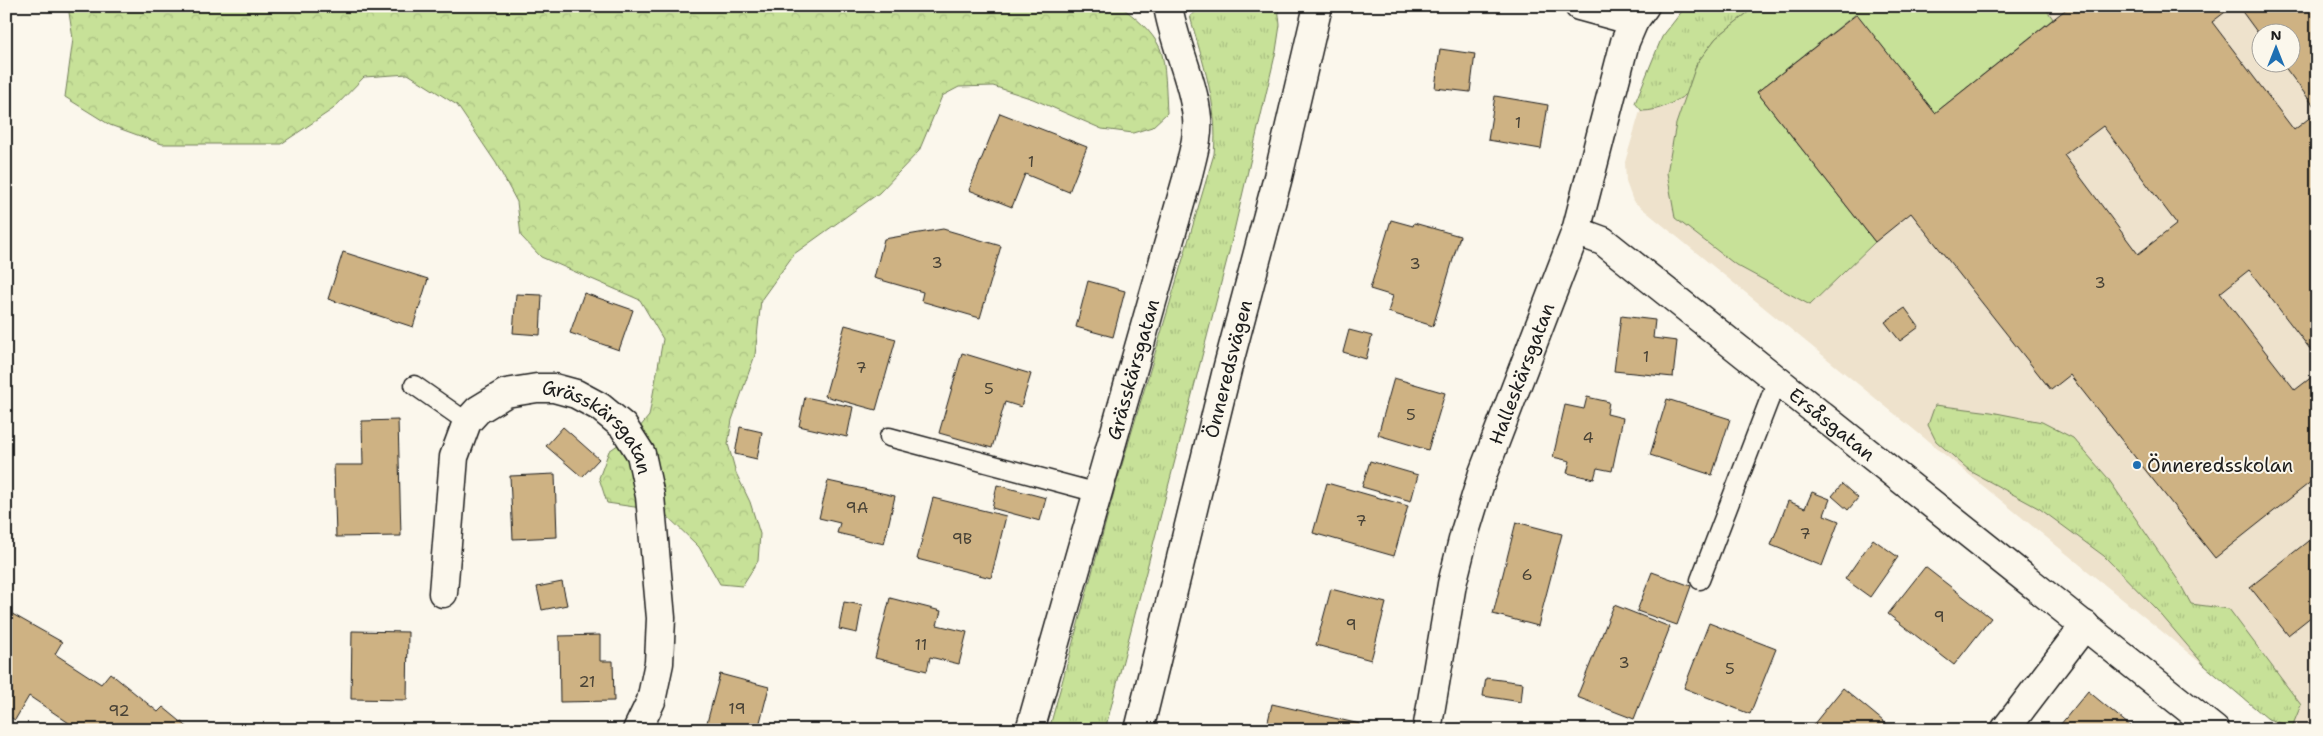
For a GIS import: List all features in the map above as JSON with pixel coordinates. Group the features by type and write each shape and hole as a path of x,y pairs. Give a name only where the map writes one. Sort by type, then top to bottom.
{"street":[{"name":"Grässkärsgatan","path":"1030,730 1187,179 1195,143 1197,120 1192,93 1168,6"},
{"name":"Önneredsvägen","path":"1140,730 1228,366 1278,177 1318,6"},
{"path":"1579,6 1640,14"},
{"name":"Halleskärsgatan","path":"1427,730 1452,584 1482,473 1576,231 1625,42 1640,14"},
{"name":"Ersåsgatan","path":"1576,231 1603,241 2215,730"},
{"name":"Grässkärsgatan","path":"443,593 454,457 467,422 478,410 506,393 537,388 554,388 576,394 600,407 623,426 641,454 650,496 661,618 658,663 651,700 637,730"},
{"path":"2004,730 2085,625"}],"lane":[{"path":"1700,580 1777,380"},
{"path":"414,385 467,422"},
{"path":"889,437 1098,493"}],"shaded area":[{"name":"Önneredsskolan","path":"1686,6 2317,6 2317,730 2283,730 1633,201 1626,182 1625,162 1662,37"}],"green space":[{"path":"68,6 707,6 714,9 722,6 1120,6 1148,30 1160,48 1165,70 1167,113 1152,127 1133,133 1102,129 1033,99 993,86 959,87 942,96 919,151 879,193 794,254 761,300 755,355 732,420 728,444 736,473 750,502 760,534 758,561 742,586 720,584 699,547 662,511 607,503 599,478 609,451 635,433 649,416 663,339 640,300 541,257 521,236 517,202 496,163 457,105 408,74 364,77 333,109 281,144 162,144 110,125 65,97 73,39"},
{"path":"1205,6 1278,6 1280,25 1276,51 1229,252 1105,730 1049,730 1116,485 1214,154 1215,136 1212,101 1190,16"},
{"path":"1686,6 1756,6 1716,38 1697,63 1687,94 1660,108 1642,111 1635,103 1662,37"},
{"path":"1756,6 2044,6 2053,19 1935,113 1856,14 1757,92 1875,242 1810,305 1736,265 1675,218 1667,173 1676,124 1697,63 1716,38"},
{"path":"1935,405 1991,412 2042,422 2073,438 2107,477 2178,580 2191,604 2229,609 2301,705 2292,727 2268,719 2204,665 2157,610 2104,556 2040,509 1970,471 1936,441 1928,425"}],"building":[{"path":"2070,6 2233,6 2212,22 2294,130 2317,112 2317,358 2249,270 2220,293 2295,390 2317,373 2317,477 2215,558 2070,375 2051,390 1911,213 1875,242 1757,92 1857,14 1935,113","holes":["2103,126 2177,224 2138,254 2064,155"]},
{"path":"2238,6 2317,6 2317,110 2288,72 2300,72 2300,22 2250,22"},
{"path":"1440,49 1475,54 1470,92 1435,88"},
{"path":"1495,96 1548,105 1541,149 1488,140"},
{"path":"1000,113 1087,147 1069,192 1025,174 1012,207 969,190"},
{"path":"1391,220 1413,226 1414,223 1460,236 1433,326 1388,312 1393,296 1370,289"},
{"path":"943,229 1001,246 980,318 921,301 923,292 874,278 884,239"},
{"path":"343,252 428,279 413,327 328,299"},
{"path":"1088,281 1125,291 1113,337 1076,327"},
{"path":"584,293 633,310 619,350 570,333"},
{"path":"516,294 542,295 540,335 513,333"},
{"path":"1905,308 1919,327 1900,341 1885,322"},
{"path":"1621,316 1655,320 1653,338 1677,341 1673,377 1614,371"},
{"path":"845,325 896,339 876,410 825,396"},
{"path":"1349,330 1372,336 1366,359 1343,352"},
{"path":"962,353 1031,374 1021,407 1005,402 992,448 939,433"},
{"path":"1394,378 1445,393 1428,450 1378,435"},
{"path":"805,397 853,407 847,437 799,426"},
{"path":"1587,397 1609,402 1607,414 1623,418 1612,471 1597,468 1594,479 1567,473 1570,461 1553,457 1565,405 1584,409"},
{"path":"1667,399 1730,419 1712,475 1650,455"},
{"path":"398,420 401,536 336,537 334,465 363,465 362,421"},
{"path":"563,427 599,459 582,477 546,446"},
{"path":"740,427 762,432 757,459 735,454"},
{"path":"1370,461 1418,475 1411,501 1362,487"},
{"path":"555,474 557,537 513,539 510,476"},
{"path":"828,481 895,496 884,544 837,533 840,523 819,518"},
{"path":"1327,483 1408,506 1394,556 1313,533"},
{"path":"1842,484 1858,498 1848,510 1832,496"},
{"path":"997,485 1046,498 1040,521 992,508"},
{"path":"1812,492 1830,499 1824,515 1839,521 1822,566 1771,545 1788,501 1805,508"},
{"path":"933,498 1006,516 991,578 917,559"},
{"path":"1516,522 1562,534 1538,626 1493,614"},
{"path":"2317,534 2317,612 2288,635 2250,587"},
{"path":"1873,539 1898,557 1870,597 1845,579"},
{"path":"1925,567 1991,618 1954,665 1888,614"},
{"path":"1652,572 1691,586 1677,625 1637,611"},
{"path":"562,582 567,605 542,610 537,587"},
{"path":"1331,589 1386,603 1371,660 1316,645"},
{"path":"890,598 941,611 937,625 967,632 959,664 930,657 927,671 875,658"},
{"path":"844,602 862,605 857,633 839,629"},
{"path":"1614,605 1670,627 1634,719 1577,697"},
{"path":"6,607 9,608 7,611 62,642 55,654 101,684 110,673 158,712 163,707 191,730 64,730 69,723 29,696 15,720 6,715"},
{"path":"1709,623 1776,649 1750,714 1684,688"},
{"path":"352,631 408,632 407,700 351,699"},
{"path":"600,635 600,661 613,661 614,701 560,702 559,636"},
{"path":"720,674 769,687 758,730 705,730"},
{"path":"1486,678 1523,683 1521,702 1483,696"},
{"path":"1843,688 1889,726 1886,730 1809,730"},
{"path":"2088,691 2135,730 2056,730"},
{"path":"1272,704 1360,724 1358,730 1266,730"}],"place":[{"name":"Önneredsskolan","path":"2137,465"}]}
